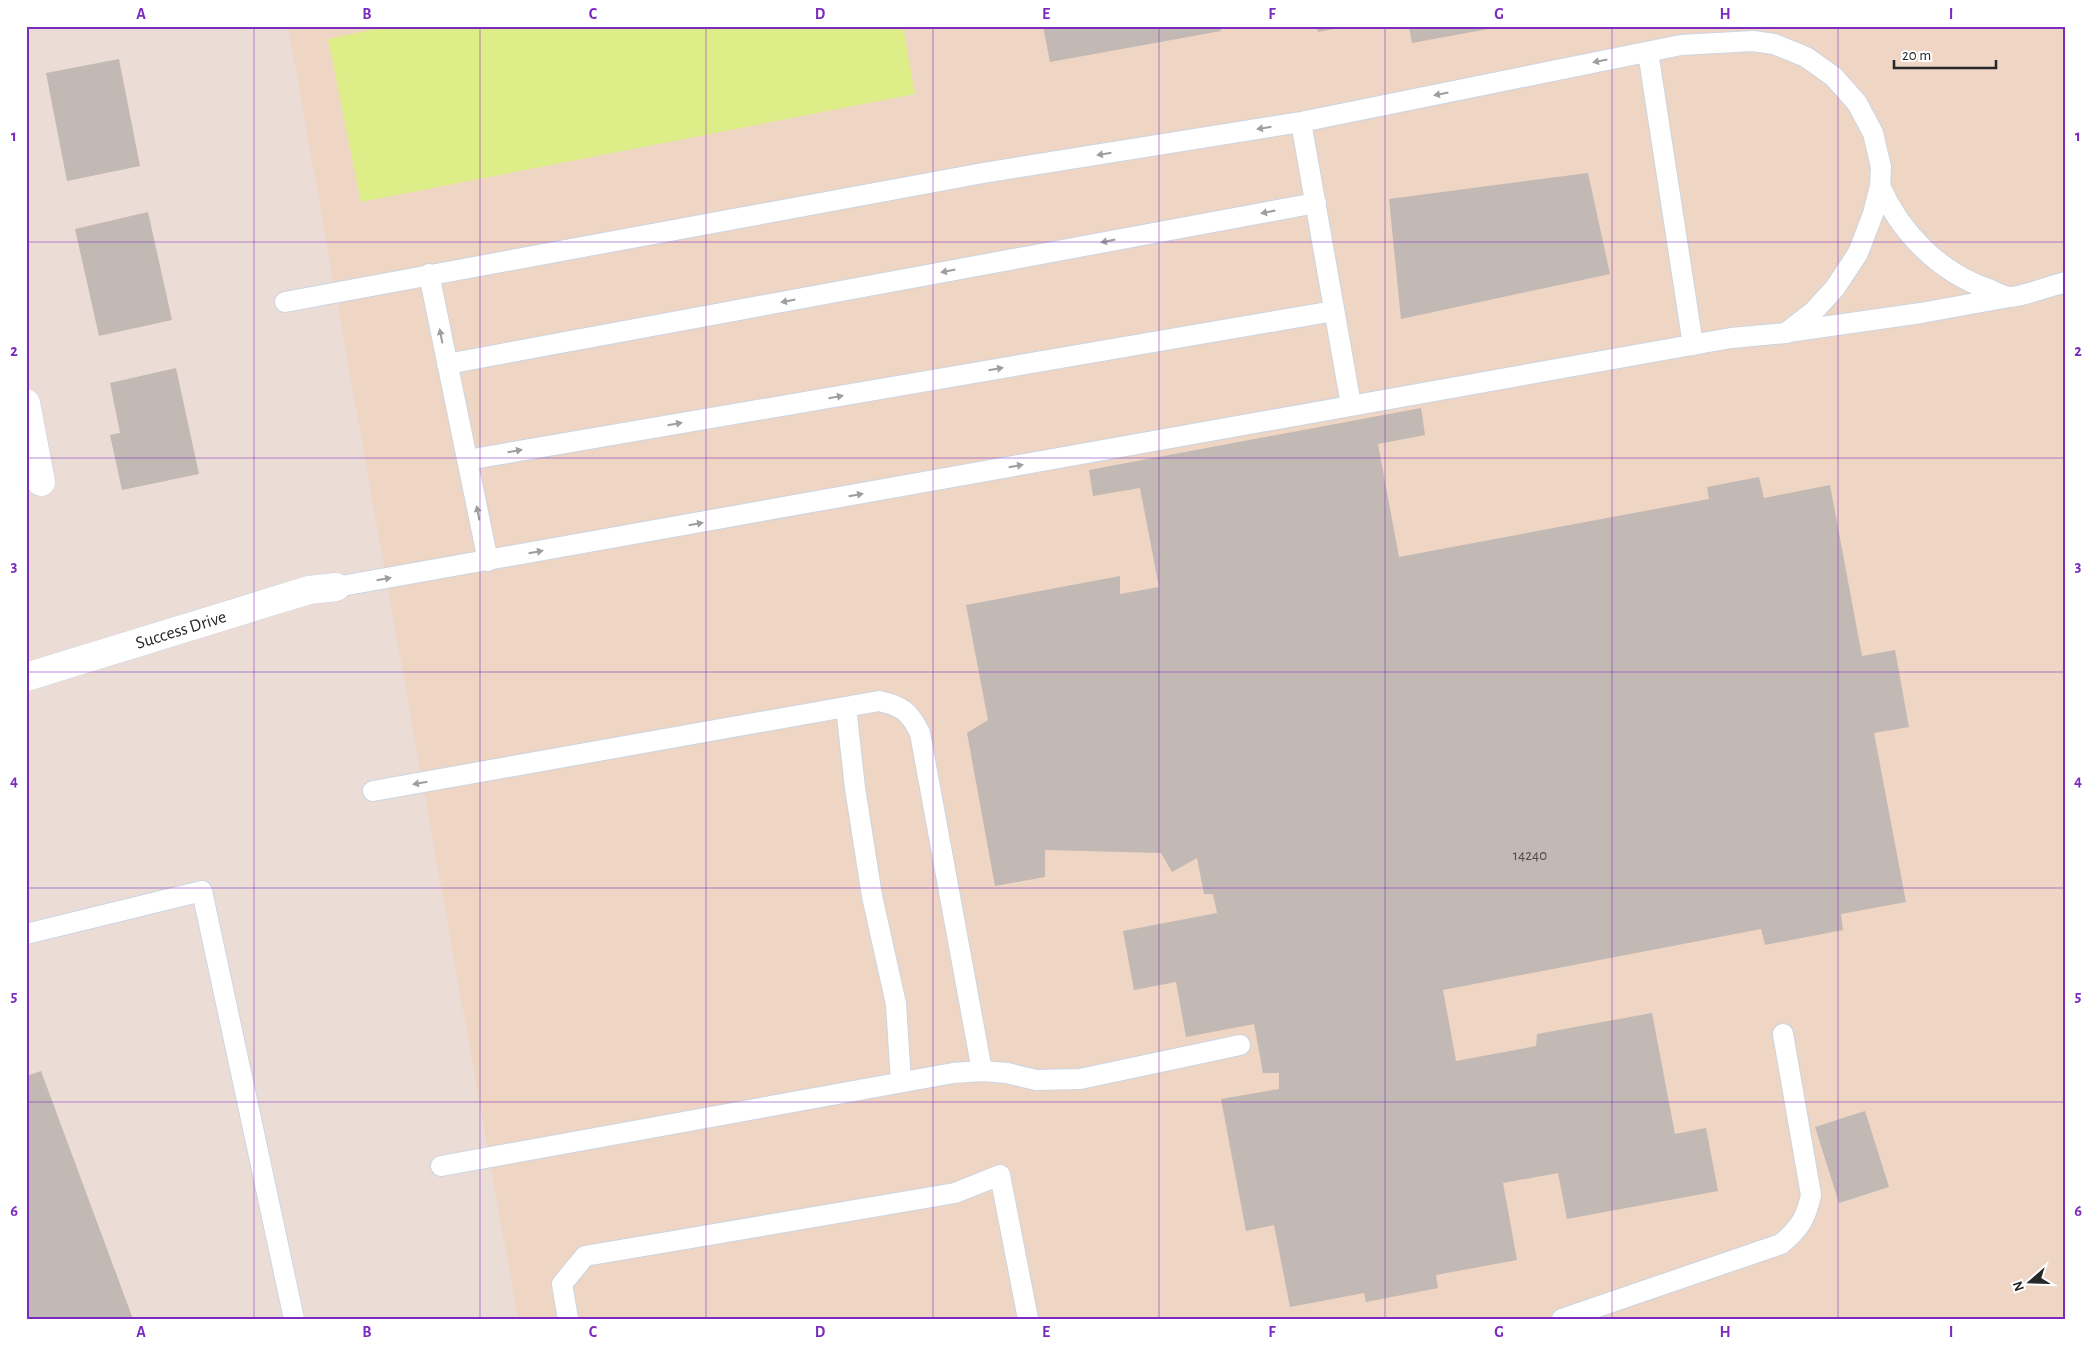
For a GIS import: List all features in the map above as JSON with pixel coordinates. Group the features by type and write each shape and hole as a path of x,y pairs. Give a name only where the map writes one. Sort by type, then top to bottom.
{"street":[{"path":"26,403 42,482"},
{"name":"Success Drive","path":"26,677 308,590 336,587"}],"lane":[{"path":"285,302 983,173 1301,122 1681,45 1753,41 1774,44 1806,57 1834,77 1857,103 1872,133 1880,167 1880,186 1873,214 1858,253 1835,288 1812,312 1786,333"},
{"path":"1648,52 1693,345"},
{"path":"1301,122 1351,405"},
{"path":"1880,186 1886,200 1909,234 1938,262 1971,283 2010,297"},
{"path":"447,364 1316,203"},
{"path":"429,274 488,560"},
{"path":"336,587 1731,338 1786,333 1920,313 2010,297 2066,282"},
{"path":"467,460 1334,311"},
{"path":"373,791 878,701 897,705 912,716 920,733 982,1071"},
{"path":"846,707 855,788 872,896 896,1004 901,1082"},
{"path":"26,934 202,891 294,1319"},
{"path":"1562,1319 1781,1244 1797,1230 1808,1212 1810,1195 1783,1034"},
{"path":"441,1166 953,1073 982,1071 1007,1073 1036,1080 1080,1078 1240,1045"},
{"path":"568,1319 562,1284 585,1256 955,1193 1000,1175 1028,1319"}],"shaded area":[{"path":"288,26 2066,26 2066,1319 518,1319"}],"green space":[{"path":"388,26 903,26 915,94 361,202 328,39"}],"building":[{"path":"1043,26 1220,26 1221,31 1050,62"},
{"path":"1317,26 1343,26 1343,27 1318,32"},
{"path":"1409,26 1499,26 1499,27 1412,43"},
{"path":"119,59 140,166 67,181 46,73"},
{"path":"1588,173 1610,274 1401,319 1389,199"},
{"path":"148,212 172,320 99,336 75,229"},
{"path":"176,368 199,474 122,490 110,435 120,433 110,383"},
{"path":"1421,408 1425,435 1378,444 1399,557 1709,499 1707,487 1759,477 1764,498 1830,485 1862,656 1895,650 1909,727 1874,733 1906,902 1841,914 1843,930 1765,945 1761,929 1443,990 1456,1061 1536,1046 1537,1034 1652,1013 1675,1134 1706,1128 1718,1191 1567,1219 1558,1173 1503,1183 1517,1260 1436,1275 1438,1288 1366,1302 1364,1293 1290,1307 1274,1225 1246,1231 1221,1099 1279,1089 1279,1073 1263,1073 1254,1024 1186,1037 1176,982 1134,990 1123,931 1217,913 1213,894 1204,894 1197,858 1172,872 1161,853 1045,850 1045,877 995,886 967,733 988,720 966,605 1120,576 1120,594 1159,587 1140,488 1093,496 1089,470"},
{"path":"41,1071 133,1319 26,1319 26,1076"},
{"path":"1865,1111 1889,1187 1839,1203 1815,1127"}]}
